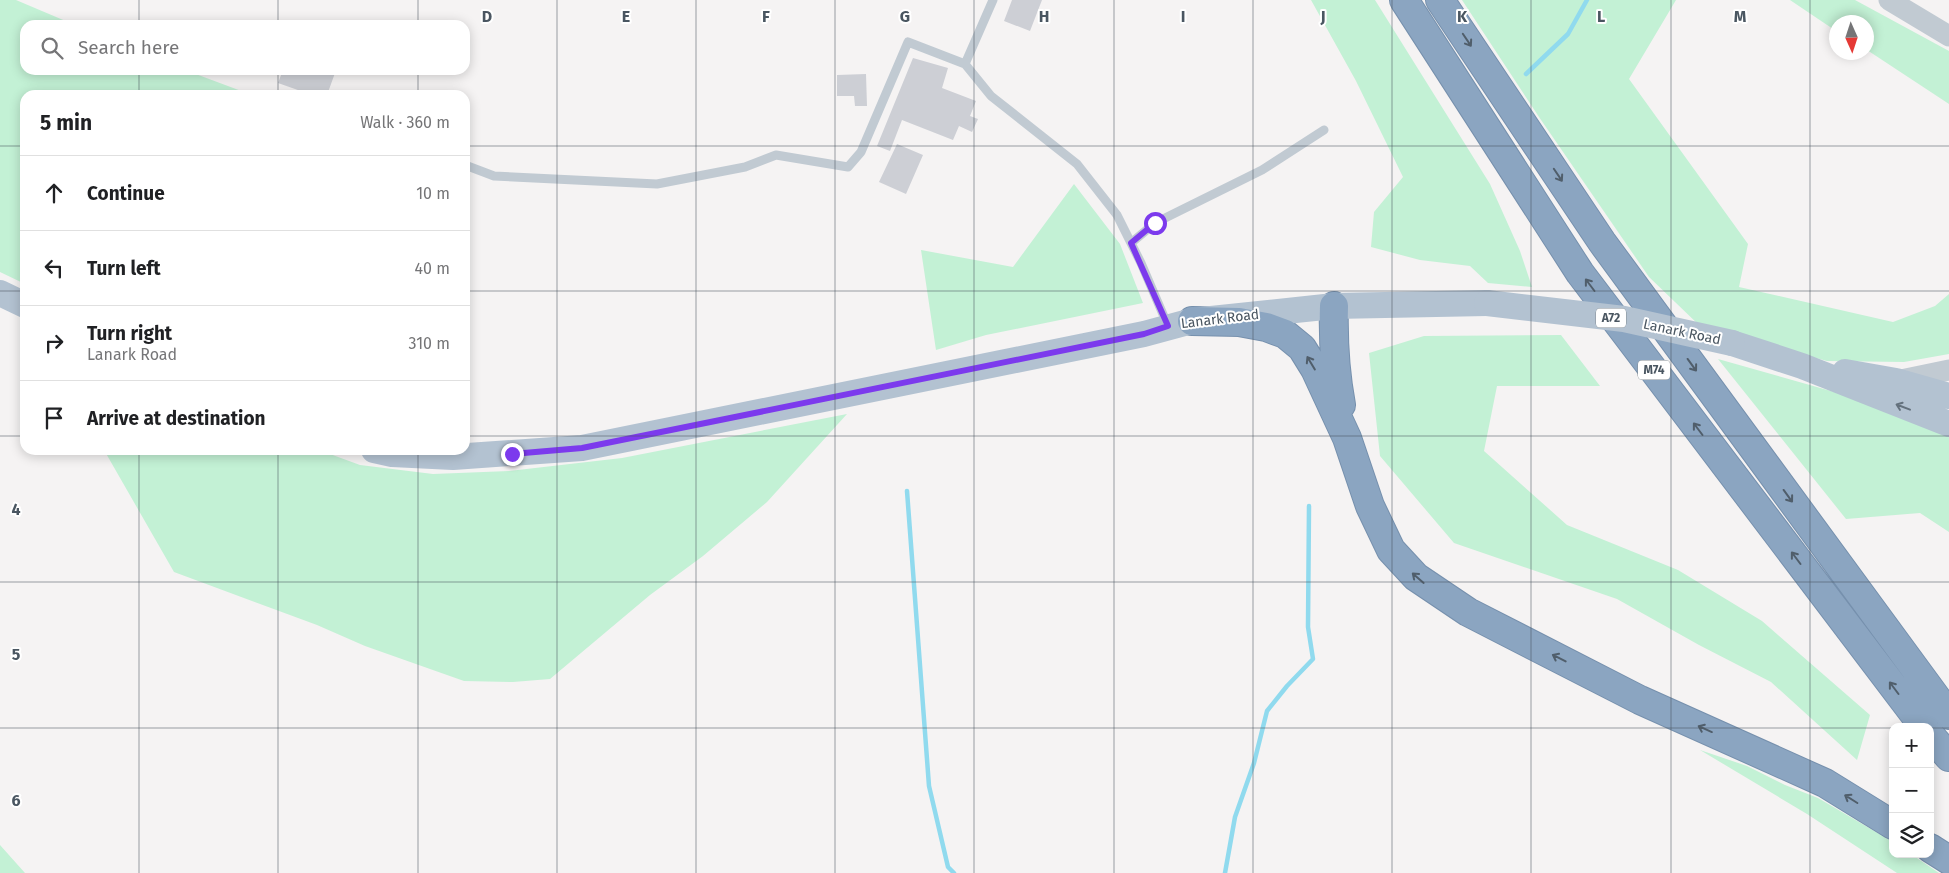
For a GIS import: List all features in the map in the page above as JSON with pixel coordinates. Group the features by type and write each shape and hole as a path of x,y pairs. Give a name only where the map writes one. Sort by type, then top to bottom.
{"highway":[{"name":"M74","path":"1404,0 1580,273 1921,723"},
{"name":"M74","path":"1440,0 1602,242 1949,716"},
{"path":"1334,306 1333,337 1336,379 1347,438"},
{"path":"1180,324 1240,322 1266,327 1285,334 1302,348 1315,369 1347,438 1370,506 1391,550 1416,577 1441,596 1468,612 1640,700 1825,783 1889,823"},
{"path":"1934,740 1949,757"},
{"path":"1934,851 1949,860"}],"main road":[{"path":"0,293 20,303"},
{"name":"Lanark Road","path":"407,455 453,458 582,448 1144,334 1180,324 1334,306 1487,303 1624,319 1732,343 1802,366 1949,424"},
{"name":"Lanark Road","path":"1802,366 1896,381 1942,394"}],"street":[{"path":"1889,0 1949,36"},
{"path":"1894,0 1949,28"},
{"path":"1896,381 1949,370"}],"lane":[{"path":"965,64 993,0"},
{"path":"470,167 494,176 657,184 744,167 776,155 848,167 861,152 908,42 965,64 991,96 1076,164 1117,215 1131,243 1180,324"},
{"path":"1131,243 1155,223 1262,170 1324,130"}],"green space":[{"path":"0,0 16,0 63,20 20,20 20,75 198,75 239,90 20,90 20,282 0,272"},
{"path":"1311,0 1375,0 1490,184 1520,251 1532,287 1488,283 1470,266 1420,260 1371,247 1374,212 1403,177 1356,81"},
{"path":"1462,0 1676,0 1629,79 1748,244 1739,287 1893,322 1935,306 1949,294 1949,354 1904,362 1827,361 1701,327 1649,277 1539,117"},
{"path":"1790,0 1855,0 1949,51 1949,104 1874,55 1874,15 1829,15 1829,26"},
{"path":"1074,184 1120,244 1143,303 986,335 936,350 921,250 1013,267"},
{"path":"1561,335 1600,386 1497,386 1484,451 1567,525 1678,570 1762,621 1870,715 1857,760 1771,682 1699,645 1617,599 1454,543 1380,456 1369,353 1424,336"},
{"path":"1718,359 1845,395 1949,437 1949,532 1920,513 1846,519"},
{"path":"847,414 767,502 703,556 650,595 550,679 513,682 464,681 365,646 317,625 174,572 107,455 333,455 360,465 433,474 509,471 622,458"},
{"path":"1700,750 1747,766 1785,785 1818,798 1889,840 1889,858 1917,858 1939,873 1897,873 1807,814"},
{"path":"0,845 25,873 0,873"}],"building":[{"path":"1012,0 1042,0 1030,31 1004,21"},
{"path":"913,58 948,68 942,88 976,101 970,116 978,119 972,132 959,126 953,140 902,120 890,151 877,146"},
{"path":"866,74 867,106 855,106 854,96 837,96 837,75"},
{"path":"281,75 334,75 329,90 298,90 278,83"},
{"path":"897,144 923,155 906,194 879,182"}],"waterway":[{"path":"1526,74 1568,34 1587,0"},
{"path":"907,491 929,786 948,867 954,873"},
{"path":"1225,873 1235,817 1254,763 1267,711 1287,686 1313,659 1308,627 1309,506"}],"route":[{"path":"512,454 582,448 1144,334 1168,326 1131,243 1155,223"}]}
